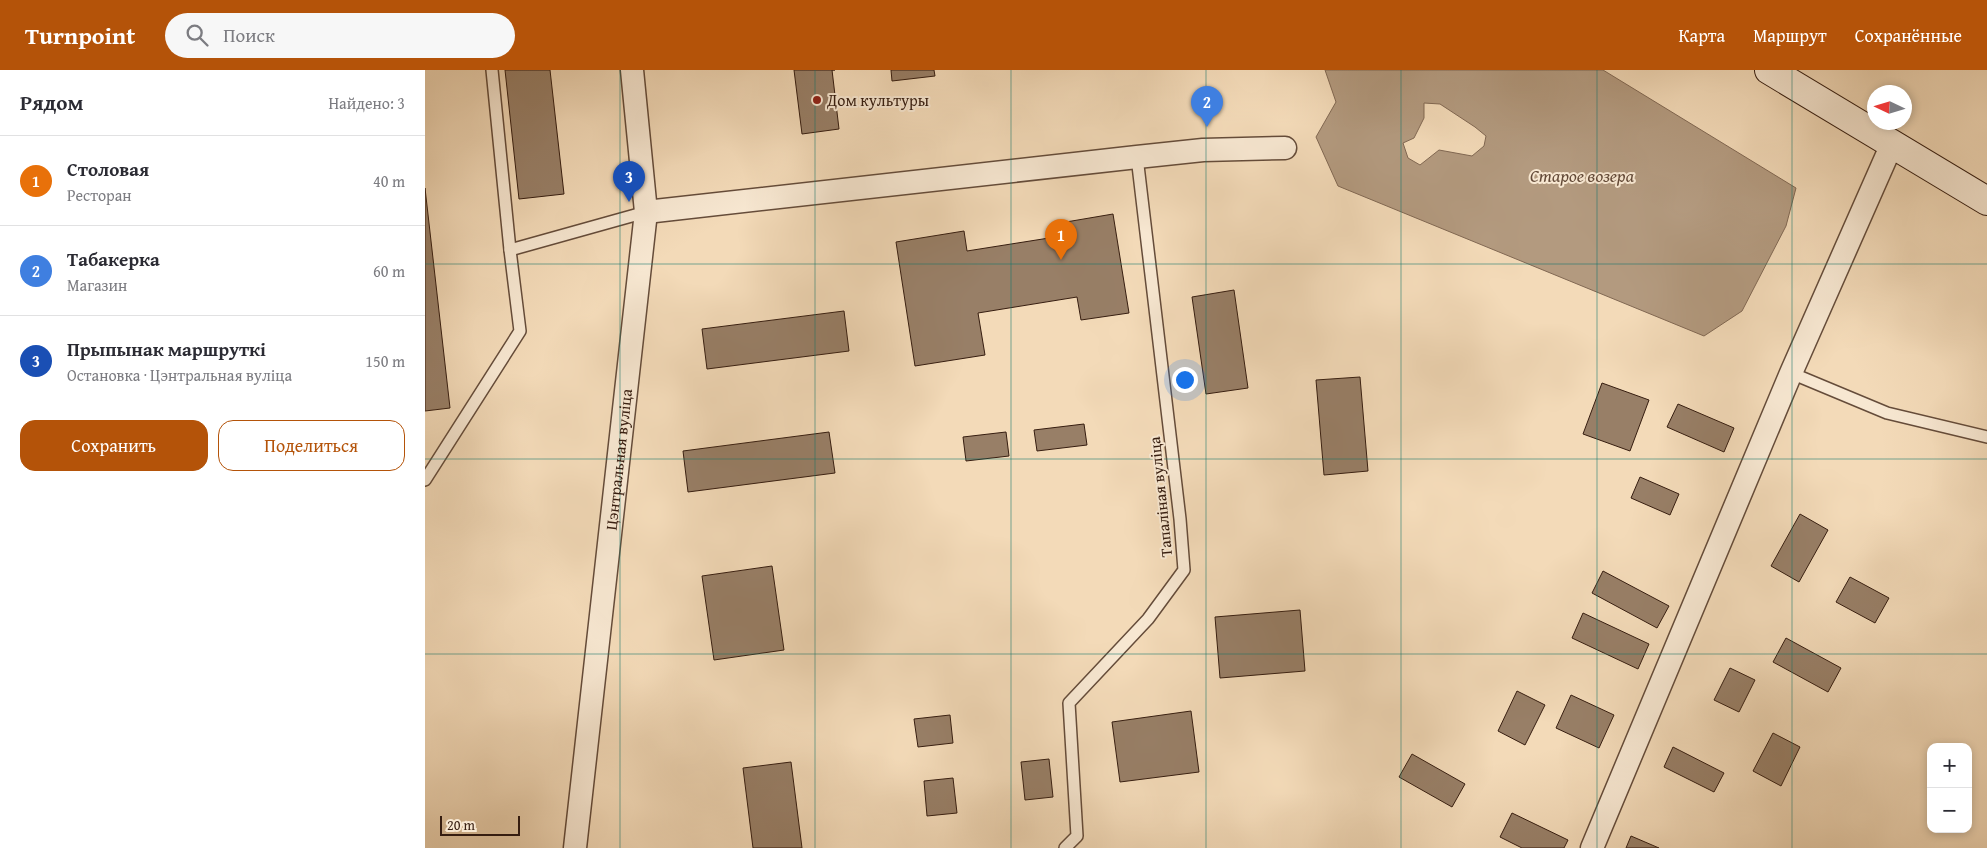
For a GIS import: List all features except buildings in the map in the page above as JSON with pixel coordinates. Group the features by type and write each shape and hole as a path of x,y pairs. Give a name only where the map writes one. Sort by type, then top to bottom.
{"main road":[{"path":"1769,70 1987,201"}],"street":[{"name":"Цэнтральная вуліца","path":"575,848 646,212 632,70"},
{"path":"1592,848 1791,373 1892,144"},
{"path":"646,212 1137,156 1203,150 1285,148"}],"lane":[{"path":"425,480 520,331 492,70"},
{"name":"Тапаліная вуліца","path":"1065,848 1077,836 1069,703 1148,619 1183,570 1180,519 1137,156"},
{"path":"510,250 646,212"},
{"path":"1791,373 1887,413 1987,437"}],"water":[{"name":"Старое возера","path":"1325,70 1603,70 1796,188 1786,226 1742,311 1704,336 1338,186 1316,137 1336,102","holes":["1424,103 1440,104 1486,136 1484,146 1472,156 1439,150 1420,165 1408,158 1403,143 1414,138 1424,118"]}],"place":[{"name":"Дом культуры","path":"817,100"},
{"name":"Табакерка","path":"1207,127"},
{"name":"Прыпынак маршруткі","path":"629,202"},
{"name":"Столовая","path":"1061,260"}]}
